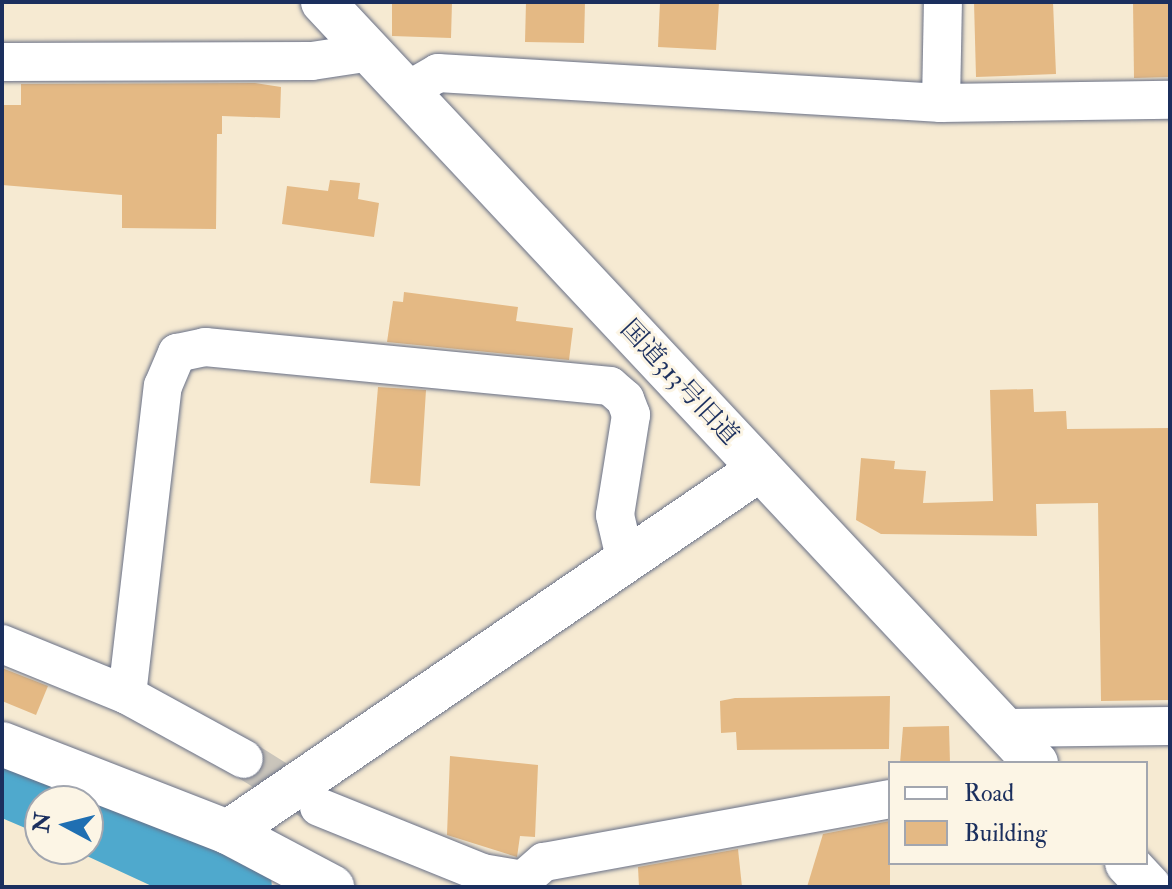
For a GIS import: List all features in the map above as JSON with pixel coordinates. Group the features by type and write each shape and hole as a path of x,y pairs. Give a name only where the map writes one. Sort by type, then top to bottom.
{"street":[{"name":"国道313号旧道","path":"323,2 1034,761"},
{"path":"941,103 943,2"},
{"path":"2,62 312,61 371,52"},
{"path":"407,91 438,73 941,103 1170,100"},
{"path":"127,695 163,386 177,353 205,347 610,386 625,399 631,415 615,515 625,558"},
{"path":"228,832 625,558 760,469"},
{"path":"2,644 127,695 244,759"},
{"path":"1004,728 1170,726"},
{"path":"2,744 228,832 332,887"},
{"path":"319,807 482,873 523,880 544,862 888,799"},
{"path":"1129,865 1149,887"}],"building":[{"path":"392,2 452,2 451,38 392,36"},
{"path":"526,2 585,2 584,43 525,42"},
{"path":"660,2 719,2 716,50 658,47"},
{"path":"974,2 1053,2 1056,74 976,77"},
{"path":"1133,2 1170,2 1170,77 1134,78"},
{"path":"255,83 281,87 280,118 222,116 222,134 217,134 216,229 122,228 122,195 2,185 2,105 21,105 21,84"},
{"path":"330,180 360,183 358,199 379,203 374,237 282,224 287,186 328,191"},
{"path":"404,292 518,307 516,321 573,328 569,360 387,342 393,301 403,302"},
{"path":"378,387 426,390 420,486 370,483"},
{"path":"1033,389 1034,412 1066,411 1067,429 1170,428 1170,700 1101,701 1098,503 1036,504 1037,536 881,534 856,520 861,458 895,461 894,469 926,471 923,503 993,501 990,390"},
{"path":"2,668 48,686 36,715 2,701"},
{"path":"890,696 889,749 737,750 736,732 721,733 720,701 735,698"},
{"path":"949,726 950,761 900,761 903,727"},
{"path":"450,756 538,765 535,837 520,836 517,857 447,835"},
{"path":"888,821 890,887 807,887 823,834"},
{"path":"738,849 742,887 639,887 638,867"}],"waterway":[{"path":"2,780 24,789"},
{"path":"104,825 237,887"}],"tunnel":[{"path":"244,759 314,803"}]}
